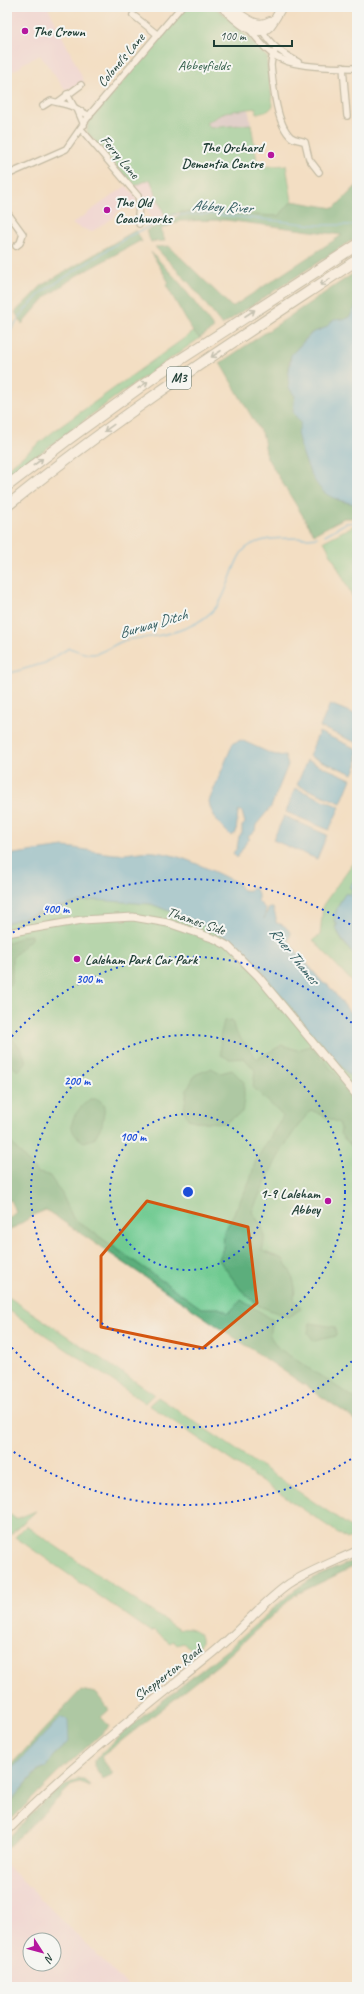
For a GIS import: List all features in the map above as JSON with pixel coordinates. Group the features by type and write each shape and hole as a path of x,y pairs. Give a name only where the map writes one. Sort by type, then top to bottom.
{"highway":[{"name":"M3","path":"7,486 161,372 357,245"},
{"name":"M3","path":"7,506 39,480 128,414 357,260"}],"main road":[{"path":"222,7 249,29 255,31 276,14 282,7"},
{"path":"229,7 259,27"},
{"name":"Shepperton Road","path":"7,1831 25,1812 124,1724 218,1650 281,1591 304,1576 357,1551"}],"street":[{"name":"Colonel's Lane","path":"7,175 24,166 63,152 71,144 90,116 181,7"},
{"path":"133,15 158,35"},
{"path":"259,27 275,52 272,75 276,102 281,118 289,135 295,139 305,142 309,159 319,172"},
{"path":"249,29 275,52 300,63 357,68"},
{"path":"343,67 347,116"},
{"path":"58,102 81,85"},
{"name":"Ferry Lane","path":"67,94 76,109 83,127 138,196 140,203 137,215 139,224"},
{"path":"43,106 51,101 58,102 90,116"},
{"path":"7,212 23,234 20,243 16,246"},
{"name":"Thames Side","path":"7,933 82,920 133,917 168,924 216,939 228,946 258,976 357,1096"}],"highlighted area":[{"path":"147,1201 248,1227 257,1303 203,1348 101,1327 101,1256"}],"shaded area":[{"path":"11,7 48,7 84,81 82,83 66,91 40,55 22,64 21,67 7,73 7,9"},
{"path":"248,108 251,124 210,128 206,123 225,112"},
{"path":"150,179 165,216 153,222 139,192 133,187"},
{"name":"The Old Coachworks","path":"126,186 135,195 138,202 117,212 113,218 91,232 72,224"},
{"path":"7,1865 129,1987 7,1987"}],"green space":[{"name":"Abbeyfields","path":"186,7 214,7 228,17 268,58 267,64 273,105 270,109 257,114 256,108 225,112 206,123 210,128 251,124 258,167 286,165 292,201 279,216 180,212 165,216 150,179 133,187 87,132 88,123"},
{"path":"357,185 357,237 222,325 190,284 155,247 169,246 232,307 342,235 225,220 180,221 161,229 165,241 151,242 146,231 180,216 180,212 279,216 292,201 334,208"},
{"path":"136,230 142,242 140,241 76,276 46,297 22,324 15,312 42,285"},
{"path":"151,252 180,283 214,328 200,338 193,332 166,285 169,283"},
{"path":"357,271 357,304 352,315 345,319 334,320 325,328 311,333 291,355 289,362 289,388 295,396 295,416 301,423 301,427 297,433 304,458 309,469 315,480 332,497 343,502 357,504 357,518 344,518 314,534 267,458 263,436 220,363"},
{"path":"193,332 200,338 114,398 7,478 7,469 54,431"},
{"path":"353,526 357,526 357,605 324,541"},
{"path":"357,857 357,877 349,887 353,890 349,896 346,893 341,900 336,910 334,922 337,922 338,926 335,926 342,941 357,958 357,987 313,940 320,935 323,905"},
{"path":"110,900 151,904 195,921 235,943 357,1081 357,1417 7,1176 7,923 84,901"},
{"path":"31,935 31,939 12,958 12,982 7,987 7,942 10,943 22,936"},
{"path":"232,1020 235,1031 257,1059 282,1045 297,1050 311,1046 357,1099 357,1152 340,1134 341,1129 339,1123 311,1110 293,1133 277,1158 252,1212 263,1230 264,1239 262,1251 283,1259 292,1275 295,1287 294,1299 301,1309 288,1317 259,1306 241,1290 219,1260 223,1248 224,1233 250,1181 255,1162 283,1116 253,1087 255,1070 244,1058 229,1059 221,1055 220,1037 224,1021"},
{"path":"7,1036 17,1044 25,1059 26,1063 18,1071 7,1062"},
{"path":"211,1068 221,1073 232,1070 244,1082 242,1112 225,1123 199,1122 188,1119 184,1110 187,1090 195,1075"},
{"path":"90,1099 98,1099 105,1105 102,1125 94,1139 84,1142 77,1137 72,1126 75,1114"},
{"path":"7,1138 38,1173 49,1175 62,1194 73,1218 201,1308 219,1308 229,1313 241,1300 273,1320 270,1336 278,1348 357,1400 357,1423 353,1418 46,1210 36,1214 7,1232 7,1220 16,1212 11,1200 7,1201"},
{"path":"7,1296 154,1394 145,1403 7,1309"},
{"path":"310,1323 335,1327 336,1336 314,1341 308,1333"},
{"path":"158,1397 357,1531 357,1535 347,1539 149,1405"},
{"path":"36,1511 10,1535 7,1532 7,1512 16,1519"},
{"path":"26,1526 179,1630 190,1629 197,1632 201,1638 200,1645 192,1652 183,1643 177,1645 173,1641 170,1643 153,1630 151,1632 15,1537"},
{"path":"357,1559 357,1565 295,1595 218,1665 101,1757 113,1774 103,1779 94,1766 94,1760 128,1728 228,1649 293,1591 313,1578"},
{"path":"81,1690 96,1693 109,1710 101,1717 109,1726 108,1728 58,1773 7,1824 7,1805 39,1770 46,1767 53,1756 62,1748 61,1717 7,1774 7,1769"},
{"path":"78,1779 84,1780 90,1785 89,1786 80,1782 73,1784 7,1849 7,1839 31,1814 49,1797"}],"water":[{"path":"357,304 357,504 355,504 338,500 328,495 322,490 312,476 297,433 300,422 293,412 295,396 289,388 288,379 291,355 312,333 325,328 334,320 349,318"},
{"path":"330,704 357,715 357,743 320,727"},
{"path":"319,732 357,749 357,765 353,774 309,756"},
{"path":"241,740 272,754 285,756 288,765 271,807 256,825 255,831 248,837 250,839 247,841 237,858 233,853 237,848 239,836 242,833 242,826 245,823 242,812 239,810 238,812 236,833 231,836 220,825 214,816 209,801 233,743"},
{"path":"307,760 351,779 341,803 297,785"},
{"path":"295,788 340,807 329,830 286,812"},
{"path":"284,816 327,835 317,859 273,840"},
{"name":"River Thames","path":"64,847 102,853 125,854 150,852 177,856 238,883 241,889 255,889 258,892 258,901 266,909 264,919 269,908 273,908 276,923 285,926 291,934 288,940 292,946 323,983 328,985 357,1021 357,1084 305,1025 265,975 235,943 195,921 151,904 95,900 50,909 7,923 7,855"},
{"path":"357,877 357,958 342,940 335,926 337,926 337,922 334,922 339,903 346,893 349,895 353,890 349,887"},
{"path":"61,1717 68,1721 69,1741 53,1756 46,1767 38,1770 7,1805 7,1774"}],"waterway":[{"name":"Abbey River","path":"7,335 24,311 42,292 129,236 174,215 212,214 315,225 357,225"},
{"name":"Burway Ditch","path":"325,535 346,523 357,522"},
{"name":"Burway Ditch","path":"7,674 45,663 69,648 87,654 93,654 101,652 126,640 152,637 184,629 201,620 215,608 224,594 235,565 246,548 254,543 271,539 317,537"}],"place":[{"name":"The Crown","path":"25,31"},
{"name":"The Orchard Dementia Centre","path":"271,155"},
{"name":"The Old Coachworks","path":"107,210"},
{"name":"Laleham Park Car Park","path":"77,959"},
{"name":"1-9 Laleham Abbey","path":"328,1201"}]}
